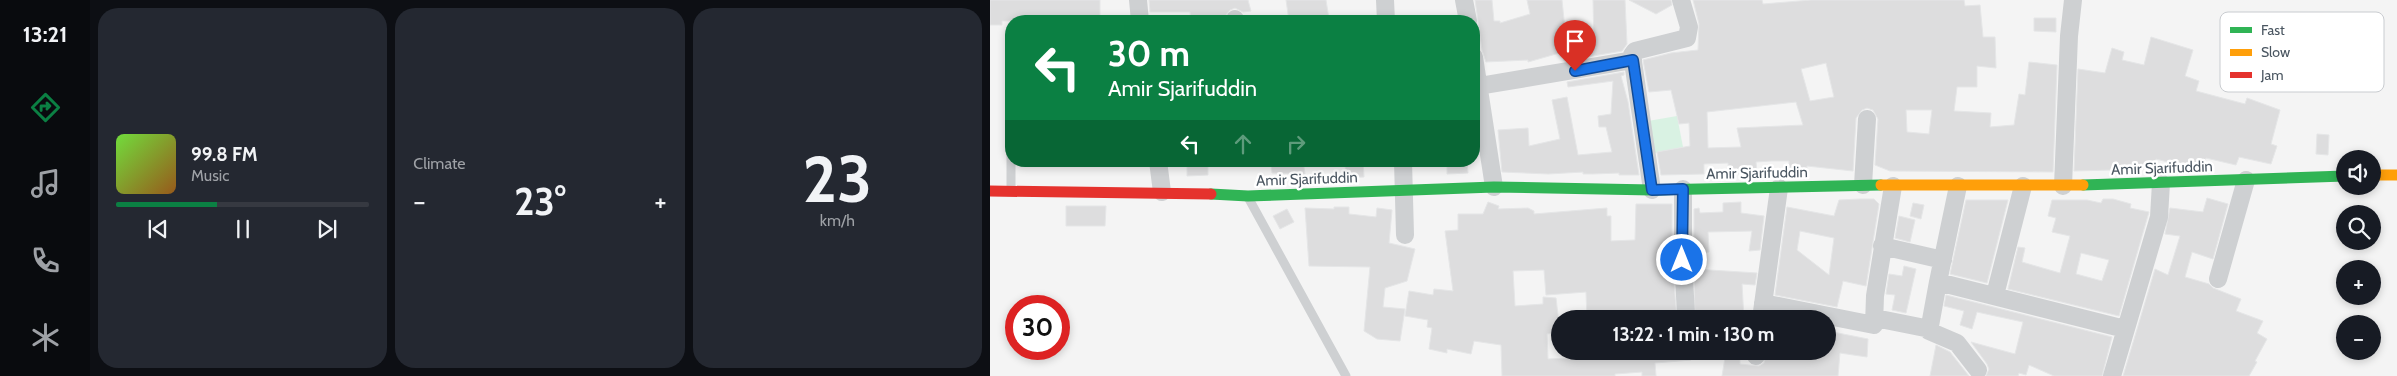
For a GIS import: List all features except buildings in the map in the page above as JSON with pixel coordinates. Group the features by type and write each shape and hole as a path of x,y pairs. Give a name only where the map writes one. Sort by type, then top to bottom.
{"main road":[{"path":"2381,175 2397,175"},
{"name":"Amir Sjarifuddin","path":"990,191 1162,192 1248,196 1494,187 1652,190 1863,185 2063,186 2336,176"}],"street":[{"path":"1138,0 1139,15"},
{"path":"1384,0 1385,15"},
{"path":"1464,0 1467,15"},
{"path":"1652,190 1632,55 1635,51 1678,41 1689,35 1689,27 1681,0"},
{"path":"2063,186 2069,36 2073,0"},
{"path":"1480,86 1633,60"},
{"path":"1480,93 1494,187"},
{"path":"1863,185 1867,118"},
{"path":"1159,167 1162,192"},
{"path":"1403,167 1405,234"},
{"path":"2218,279 2246,180"},
{"path":"2112,376 2159,217 2161,183"},
{"path":"1836,320 1874,325 1875,296 1893,186"},
{"path":"1958,186 1929,332 1957,343 1978,370"},
{"path":"1996,295 2023,186"},
{"path":"1762,310 1779,188"},
{"path":"1683,189 1682,260 1686,310"},
{"path":"1882,246 1943,260"},
{"path":"1938,282 1996,295 2125,329"},
{"path":"1875,318 1930,329"}],"lane":[{"path":"1010,167 1010,190"},
{"path":"1248,196 1346,376"}],"green space":[{"path":"1677,116 1683,147 1655,153 1648,121"}],"traffic: fast":[{"path":"2083,185 2336,176"},
{"path":"1211,194 1248,196 1494,187 1652,190 1881,185"}],"traffic: slow":[{"path":"2381,175 2397,175"},
{"path":"1881,185 2083,185"}],"traffic: jam":[{"path":"990,191 1211,194"}],"route":[{"path":"1575,71 1633,60 1652,190 1683,189 1682,260"}]}
